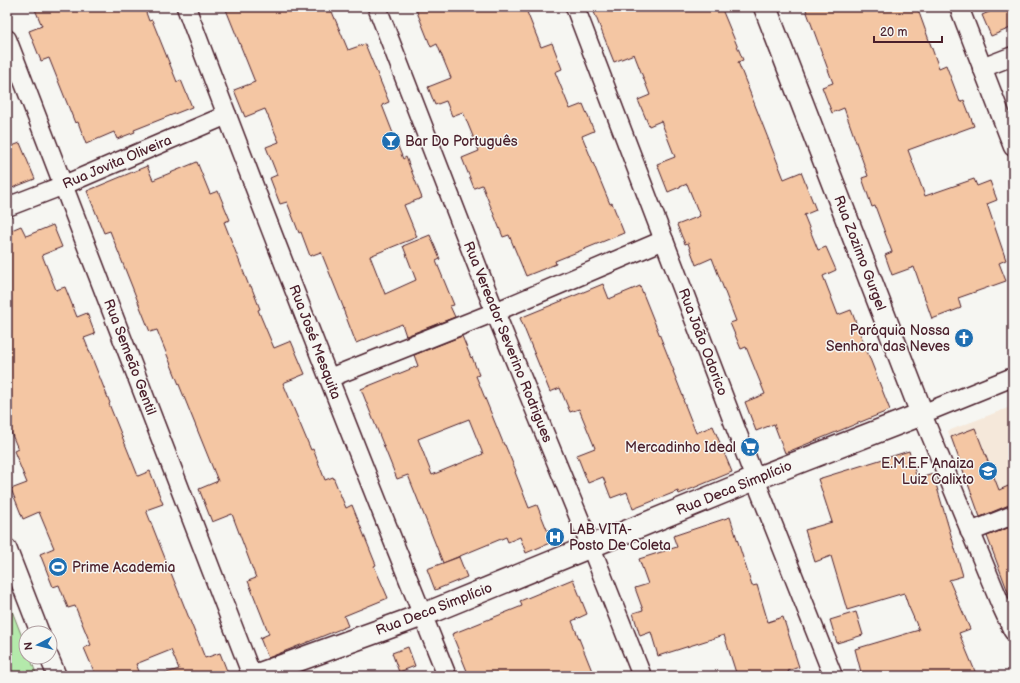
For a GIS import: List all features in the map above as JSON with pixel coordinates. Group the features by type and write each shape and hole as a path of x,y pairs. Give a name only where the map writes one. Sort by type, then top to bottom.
{"street":[{"name":"Rua José Mesquita","path":"186,7 329,378 447,676"},
{"name":"Rua Vereador Severino Rodrigues","path":"377,7 495,312 642,676"},
{"name":"Rua João Odorico","path":"575,7 755,479 833,676"},
{"name":"Rua Zozimo Gurgel","path":"765,7 922,414 1013,632"},
{"path":"959,7 1013,147"},
{"name":"Rua Semeão Gentil","path":"7,39 253,676"},
{"path":"982,68 1013,56"},
{"name":"Rua Jovita Oliveira","path":"7,207 64,185 227,115"},
{"path":"329,378 495,312 664,240"},
{"name":"Rua Deca Simplício","path":"253,676 423,615 755,479 1013,377"},
{"path":"970,532 1013,515"},
{"path":"7,548 37,625"},
{"path":"52,665 57,676"}],"shaded area":[{"name":"E.M.E.F Anaiza Luiz Calixto","path":"1013,406 1013,506 980,518 948,431"}],"green space":[{"path":"7,598 18,626 18,665 33,665 37,676 7,676"}],"building":[{"path":"34,7 144,7 149,21 152,20 177,82 181,80 192,107 134,130 135,132 117,139 114,132 86,144 78,122 75,123 49,58 41,61 29,31 42,26"},
{"path":"225,7 330,7 348,50 365,44 389,102 382,105 403,159 406,157 422,198 404,205 417,237 370,256 385,294 416,280 403,246 430,235 440,259 436,261 454,305 450,306 455,317 406,336 402,324 356,343 321,252 310,256 287,202 280,204 270,178 277,175 266,147 279,142 265,109 245,117 234,90 255,82"},
{"path":"415,7 525,7 541,47 552,43 562,69 555,72 570,109 583,104 594,131 582,136 610,204 612,203 624,233 555,261 556,264 526,276 509,235 503,237 482,185 474,188 462,158 479,151 463,112 452,116 446,101 435,105 428,87 451,78 437,44 431,47"},
{"path":"592,7 721,7 743,60 738,62 784,179 801,172 816,210 804,215 818,250 826,247 836,270 823,276 838,315 851,310 890,410 785,453 774,424 756,431 745,402 765,394 746,347 741,349 730,323 736,321 712,258 696,265 688,243 685,244 677,225 700,216 687,184 668,192 657,164 675,157 661,121 649,126 638,100 650,95 634,54 614,62"},
{"path":"805,7 917,7 939,68 946,65 960,102 964,100 974,126 908,150 925,196 974,179 977,186 990,181 997,200 987,204 1006,260 999,263 1006,281 958,298 961,308 932,319 914,267 892,275 885,255 892,252 875,206 872,207 862,178 868,176 844,108 832,113 822,87 833,83"},
{"path":"1001,7 1013,7 1013,27 991,36 982,15"},
{"path":"20,143 35,179 7,190 7,148"},
{"path":"197,162 210,194 218,191 230,220 224,222 249,286 251,286 260,309 258,310 274,348 291,341 305,374 283,383 311,450 313,449 325,480 333,477 346,508 352,505 376,565 374,566 388,598 344,616 348,626 268,658 260,638 269,634 248,581 256,578 232,514 212,522 199,489 218,481 157,330 150,332 110,231 104,233 87,191 147,166 153,180"},
{"path":"53,225 62,247 42,255 56,290 65,287 77,317 87,313 95,334 84,338 110,403 109,404 138,476 150,471 163,504 146,510 205,658 220,653 229,676 164,676 163,674 179,669 171,650 136,664 141,676 96,676 84,648 91,645 75,606 68,608 59,585 53,587 40,554 54,548 39,512 23,519 11,489 27,483 14,451 18,449 7,423 7,232 21,226 26,236"},
{"path":"603,284 609,299 640,286 674,371 684,399 683,400 696,433 713,426 732,472 679,494 678,491 633,509 627,492 611,498 603,477 588,483 577,455 595,448 579,409 570,412 560,388 550,392 520,318"},
{"path":"462,336 471,358 472,357 479,375 476,376 516,471 515,472 529,508 537,505 552,542 526,553 520,537 508,542 506,537 443,563 408,475 397,479 361,389 418,366 414,355","holes":["469,419 483,454 432,475 418,439"]},
{"path":"975,428 999,490 1013,484 1013,505 1009,505 980,517 951,437"},
{"path":"909,451 917,479 933,474 963,576 949,580 970,629 959,633 977,676 862,676 855,649 919,630 904,593 847,610 831,556 815,562 805,530 832,522 818,479"},
{"path":"730,517 752,586 757,585 768,622 783,617 799,667 788,671 790,676 737,676 724,635 658,656 651,632 640,636 633,613 643,610 635,588 648,584 639,559 677,547 673,536"},
{"path":"1013,526 1013,600 1011,600 987,536"},
{"path":"459,557 467,577 435,590 427,569"},
{"path":"573,579 587,614 572,621 594,676 469,676 452,634 522,606 520,601"},
{"path":"856,612 863,635 837,643 830,620"},
{"path":"408,647 415,666 399,672 392,653"}],"place":[{"name":"Bar Do Português","path":"391,141"},
{"name":"Paróquia Nossa Senhora das Neves","path":"964,338"},
{"name":"Mercadinho Ideal","path":"750,447"},
{"name":"E.M.E.F Anaiza Luiz Calixto","path":"988,471"},
{"name":"LAB VITA- Posto De Coleta","path":"555,537"},
{"name":"Prime Academia","path":"58,567"}]}
